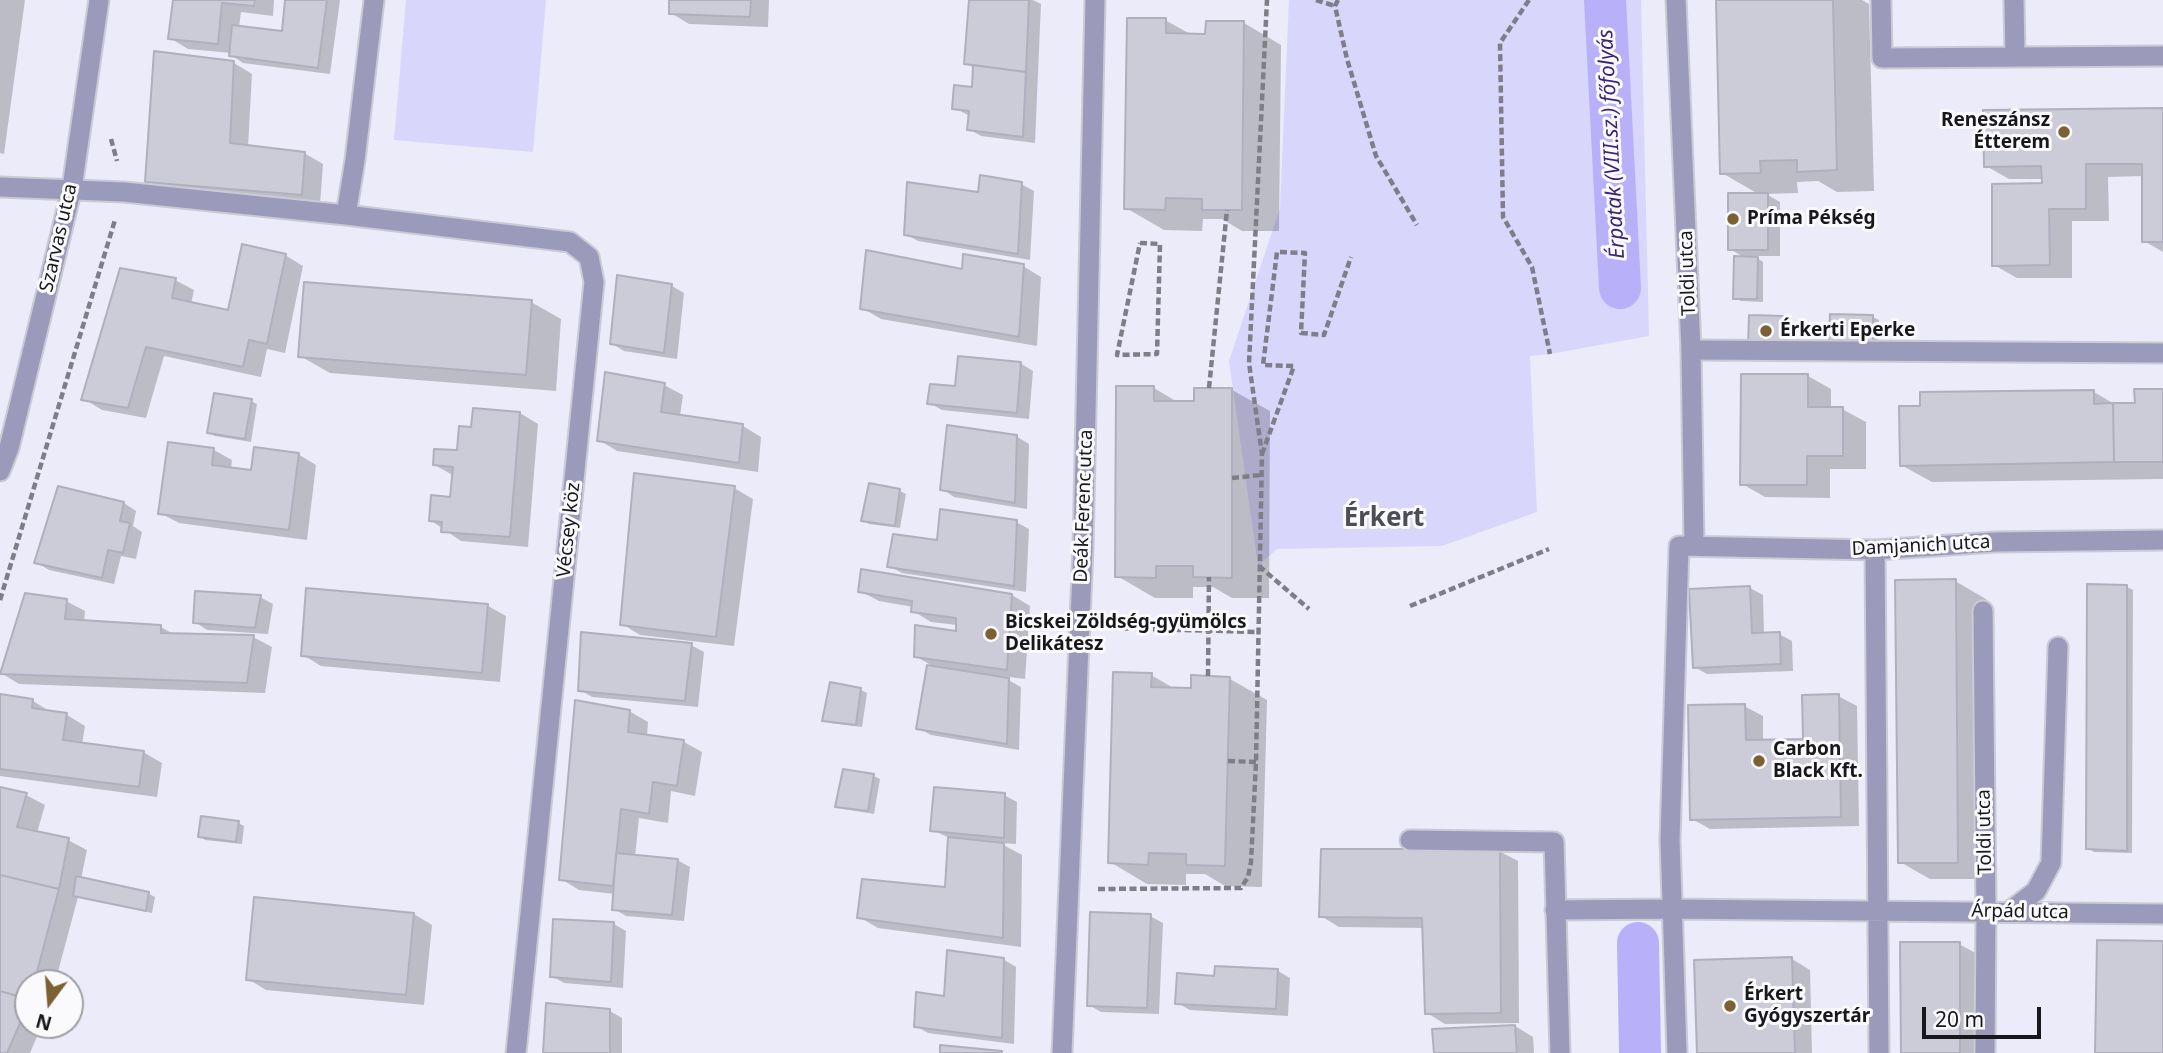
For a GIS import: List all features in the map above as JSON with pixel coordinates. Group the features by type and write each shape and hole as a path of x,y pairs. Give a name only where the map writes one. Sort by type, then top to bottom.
{"street":[{"name":"Szarvas utca","path":"0,471 9,448 72,188 99,0"},
{"path":"346,215 374,0"},
{"name":"Deák Ferenc utca","path":"1062,1053 1083,548 1095,0"},
{"name":"Toldi utca","path":"1676,0 1691,350 1686,546 1670,840 1677,1053"},
{"path":"1881,0 1882,58 2163,56"},
{"path":"2014,0 2015,57"},
{"name":"Vécsey köz","path":"0,187 124,192 346,215 570,242 589,257 594,282 516,1053"},
{"path":"1691,350 2163,353"},
{"name":"Damjanich utca","path":"1686,546 1875,550 1995,542 2163,540"},
{"path":"1875,550 1879,1053"},
{"name":"Toldi utca","path":"1983,611 1985,1053"},
{"path":"2010,911 2036,891 2051,863 2058,647"},
{"path":"1410,840 1554,842 1560,1053"},
{"path":"1555,910 1878,910"},
{"name":"Árpád utca","path":"1878,910 2163,914"}],"path":[{"path":"1069,889 1241,888 1248,877 1256,762 1262,454 1249,363 1267,0"},
{"path":"1317,0 1335,6"},
{"path":"1338,0 1335,6 1347,59 1376,156 1417,225"},
{"path":"1529,0 1500,43 1503,218 1532,267 1550,354"},
{"path":"0,600 124,192 110,133"},
{"path":"1209,388 1227,210"},
{"path":"1140,243 1160,244 1157,354 1117,355 1140,243"},
{"path":"1262,454 1294,366 1263,365 1277,252 1305,253 1301,333 1324,335 1351,257"},
{"path":"1232,478 1261,475"},
{"path":"1410,606 1549,549"},
{"path":"1258,566 1309,609"},
{"path":"1208,676 1209,577"},
{"path":"1134,628 1257,632"},
{"path":"1228,761 1256,762"}],"shaded area":[{"path":"406,0 546,0 533,152 394,140"},
{"path":"1289,0 1641,0 1649,336 1530,356 1537,512 1442,546 1277,549 1258,566 1229,361 1280,208"}],"building":[{"path":"173,0 255,0 254,6 222,3 218,44 168,39"},
{"path":"285,0 327,0 318,68 229,56 232,25 282,31"},
{"path":"669,0 751,0 750,17 669,14"},
{"path":"969,0 1029,0 1026,72 964,64"},
{"path":"1716,0 1833,0 1837,170 1797,172 1797,160 1760,161 1761,173 1720,174"},
{"path":"1127,18 1166,18 1166,33 1205,34 1206,21 1244,21 1242,210 1202,210 1202,199 1166,198 1165,210 1124,209"},
{"path":"154,51 234,61 230,143 305,152 302,195 145,182"},
{"path":"973,65 1026,72 1023,137 967,130 969,111 952,109 954,85 972,87"},
{"path":"2163,108 2163,242 2142,242 2142,164 2086,164 2086,209 2049,209 2050,265 1992,266 1992,184 2042,183 2041,166 1984,167 1983,110"},
{"path":"980,175 1022,182 1018,254 904,235 907,182 978,192"},
{"path":"1728,193 1768,193 1768,250 1728,250"},
{"path":"242,244 286,254 267,344 249,340 243,367 146,347 128,408 81,400 120,268 176,278 172,298 228,310"},
{"path":"866,250 962,269 963,254 1024,264 1019,337 860,309"},
{"path":"1734,256 1758,257 1757,299 1733,299"},
{"path":"617,275 672,284 664,353 610,344"},
{"path":"304,282 532,300 526,375 298,357"},
{"path":"1830,314 1873,315 1873,344 1829,343"},
{"name":"Érkerti Eperke","path":"1749,315 1784,316 1783,347 1748,346"},
{"path":"958,356 1021,362 1017,413 927,404 930,384 955,386"},
{"path":"605,372 665,383 661,412 743,424 739,463 597,441"},
{"path":"1741,374 1808,374 1808,407 1843,407 1843,456 1807,456 1807,485 1740,485"},
{"path":"1116,386 1154,386 1154,401 1194,401 1194,388 1232,388 1232,578 1193,577 1193,566 1156,566 1156,578 1115,577"},
{"path":"2134,389 2163,389 2163,462 2114,462 2113,403 2135,403"},
{"path":"2094,390 2094,404 2113,403 2114,462 1900,466 1899,406 1920,406 1920,392"},
{"path":"214,393 252,399 245,439 207,433"},
{"path":"473,408 520,412 510,537 441,532 442,522 429,521 431,495 450,497 453,467 433,465 434,449 457,450 459,426 471,427"},
{"path":"947,425 1017,435 1015,503 940,490"},
{"path":"168,442 214,448 212,465 251,470 254,447 299,453 289,530 158,514"},
{"path":"634,473 735,486 716,637 620,625"},
{"path":"869,483 900,489 895,526 861,521"},
{"path":"58,486 124,502 120,521 130,523 123,553 108,550 102,578 34,563"},
{"path":"940,509 1017,520 1014,586 887,567 893,534 937,540"},
{"path":"861,569 1012,594 1007,670 914,657 915,625 956,631 956,618 911,612 912,601 858,592"},
{"path":"1956,579 1958,863 1898,863 1895,580"},
{"path":"2087,584 2127,585 2127,851 2086,849"},
{"path":"1750,586 1752,633 1780,632 1781,664 1693,668 1689,589"},
{"path":"306,588 488,604 482,673 301,656"},
{"path":"195,591 261,595 255,628 193,623"},
{"path":"25,593 67,599 65,619 161,625 161,633 254,635 247,683 0,674"},
{"path":"581,632 692,643 685,701 578,691"},
{"path":"927,665 1009,678 1007,744 916,729"},
{"path":"1113,672 1152,673 1151,687 1191,688 1191,675 1230,677 1225,866 1186,865 1186,854 1149,853 1148,865 1108,863"},
{"path":"830,682 861,688 856,725 822,721"},
{"path":"0,694 33,699 32,708 67,713 63,740 144,751 139,787 0,769"},
{"path":"1839,694 1841,817 1690,820 1688,705 1745,704 1746,740 1803,739 1802,695"},
{"path":"575,700 630,710 628,732 684,740 677,786 653,782 649,814 621,809 613,886 559,880"},
{"path":"843,769 874,774 868,811 835,807"},
{"path":"0,787 27,793 17,827 69,838 59,889 0,875"},
{"path":"934,787 1005,793 1004,838 930,831"},
{"path":"201,816 239,821 236,842 198,837"},
{"path":"948,837 1004,843 1003,938 857,918 862,879 945,887"},
{"path":"1321,849 1500,849 1501,1013 1425,1014 1422,918 1319,917"},
{"path":"616,853 678,859 672,915 612,910"},
{"path":"0,875 59,889 38,969 14,969 14,995 0,991"},
{"path":"76,876 149,892 146,911 73,896"},
{"path":"254,897 414,913 406,995 246,980"},
{"path":"1090,912 1151,914 1147,1008 1087,1006"},
{"path":"553,919 614,922 611,982 550,977"},
{"path":"2097,940 2163,941 2163,1053 2095,1053"},
{"path":"1900,942 1960,942 1960,1053 1901,1053"},
{"path":"947,950 1004,958 1002,1038 914,1027 916,992 944,996"},
{"path":"1792,957 1795,1053 1697,1053 1694,960"},
{"path":"1215,966 1278,969 1276,1009 1175,1004 1177,973 1214,976"},
{"path":"0,991 14,995 14,1037 7,1053 0,1053"},
{"path":"546,1003 610,1009 610,1053 543,1053"},
{"path":"1515,1025 1517,1053 1434,1053 1432,1029"},
{"path":"940,1045 1002,1051 1002,1053 940,1053"}],"waterway":[{"name":"Érpatak (VIII.sz.) főfolyás","path":"1605,0 1620,288"},
{"name":"Érpatak (VIII.sz.) főfolyás","path":"1638,943 1640,1053"}],"place":[{"name":"Reneszánsz Étterem","path":"2064,132"},
{"name":"Príma Pékség","path":"1733,219"},
{"name":"Érkerti Eperke","path":"1766,331"},
{"name":"Bicskei Zöldség-gyümölcs Delikátesz","path":"991,634"},
{"name":"Carbon Black Kft.","path":"1759,761"},
{"name":"Érkert Gyógyszertár","path":"1730,1006"}],"district":[{"name":"Érkert","path":"1384,519"}]}
